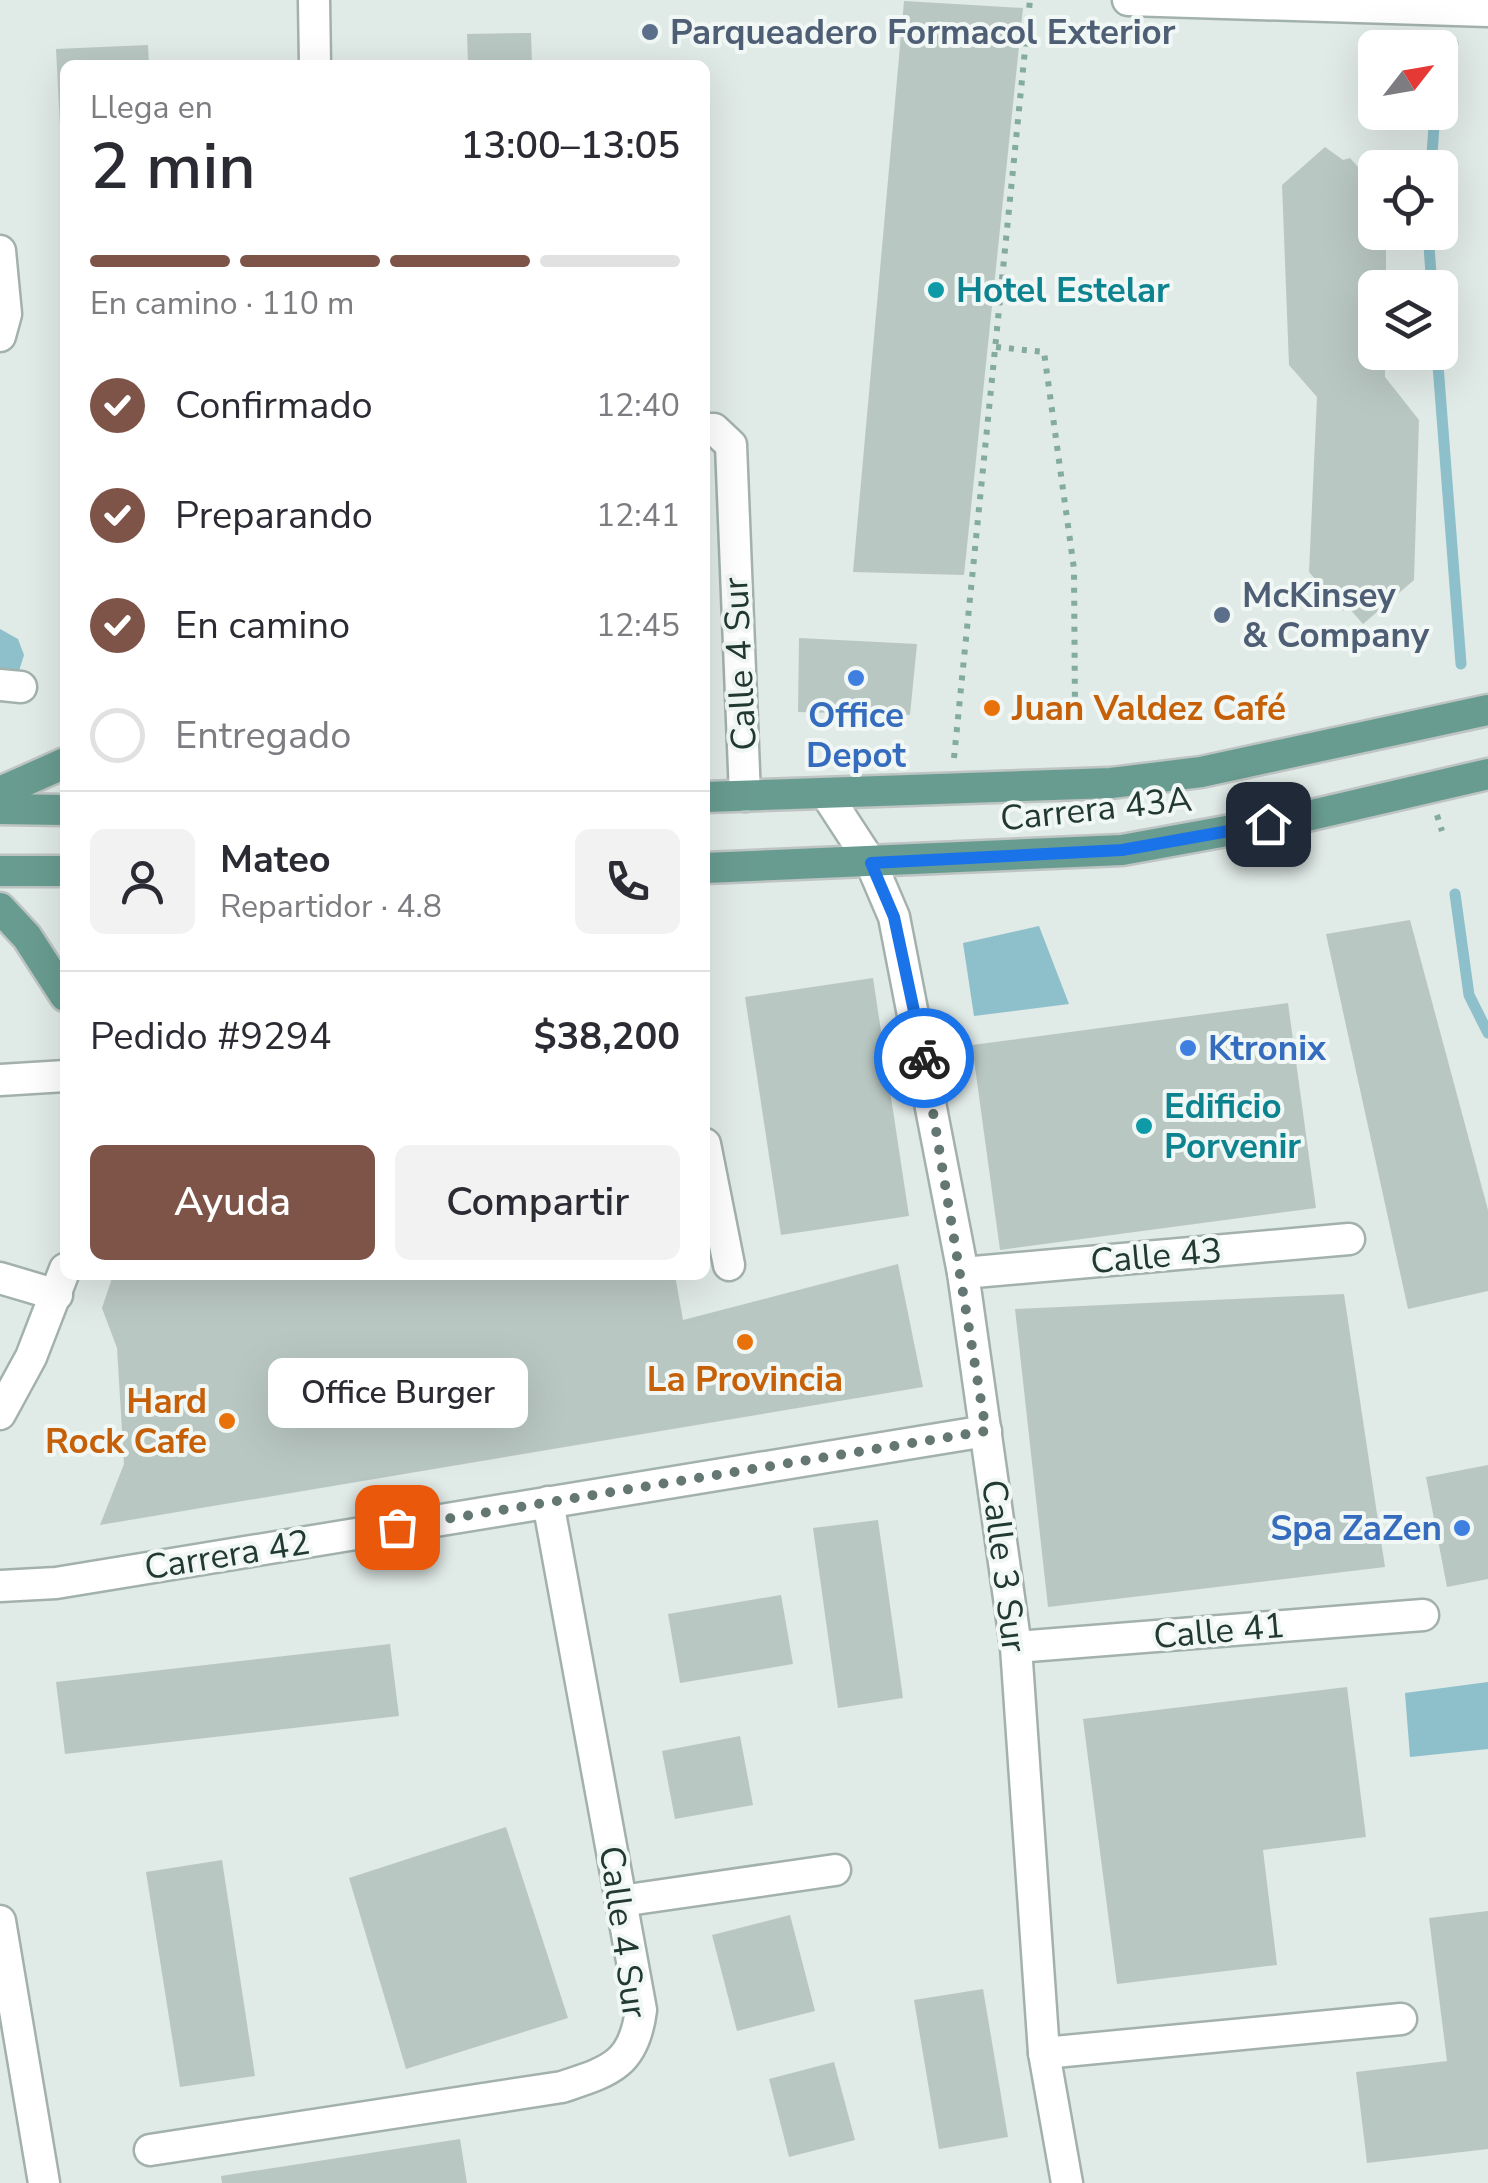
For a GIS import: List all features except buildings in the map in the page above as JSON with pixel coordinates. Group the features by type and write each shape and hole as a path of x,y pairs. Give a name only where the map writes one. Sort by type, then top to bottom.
{"main road":[{"name":"Carrera 43A","path":"710,797 1026,789 1201,772 1488,710"},
{"path":"0,792 60,765"},
{"name":"Carrera 43A","path":"710,868 1122,850 1302,817 1488,774"},
{"path":"0,809 60,810"},
{"path":"0,871 60,871"},
{"path":"0,908 27,936 60,988"}],"street":[{"path":"314,0 315,60"},
{"path":"1128,0 1488,11"},
{"path":"0,251 6,314 0,336"},
{"name":"Calle 4 Sur","path":"711,426 731,445 745,796"},
{"name":"Calle 3 Sur","path":"826,794 871,863 894,917 909,977 963,1273 1016,1647 1044,2053 1067,2183"},
{"path":"0,1080 60,1076"},
{"path":"710,1169 729,1265"},
{"name":"Calle 43","path":"963,1273 1349,1239"},
{"path":"0,1278 61,1282 0,1414"},
{"name":"Carrera 42","path":"0,1586 56,1583 986,1431"},
{"name":"Calle 4 Sur","path":"150,2150 562,2087 607,2072 637,2040 641,2010 548,1502"},
{"name":"Calle 41","path":"1016,1647 1423,1615"},
{"path":"621,1902 835,1870"},
{"path":"0,1921 44,2183"},
{"path":"1044,2053 1401,2019"}],"path":[{"path":"953,770 1030,0"},
{"path":"996,347 1044,352 1074,569 1075,711"}],"water":[{"path":"0,629 18,639 24,655 19,671 0,681"},
{"path":"1039,926 1069,1004 974,1016 963,943"},
{"path":"1488,1682 1488,1749 1410,1757 1405,1693"}],"waterway":[{"path":"1432,150 1434,130"},
{"path":"1429,250 1431,270"},
{"path":"1438,370 1461,664"},
{"path":"1455,894 1469,995 1488,1033"}],"way so far":[{"path":"397,1527 986,1431 963,1273 924,1058"}],"place":[{"name":"Parqueadero Formacol Exterior","path":"650,32"},
{"name":"Hotel Estelar","path":"936,290"},
{"name":"McKinsey & Company","path":"1222,615"},
{"name":"Office Depot","path":"856,678"},
{"name":"Juan Valdez Café","path":"992,708"},
{"name":"Ktronix","path":"1188,1048"},
{"name":"Edificio Porvenir","path":"1144,1126"},
{"name":"La Provincia","path":"745,1342"},
{"name":"Hard Rock Cafe","path":"227,1421"},
{"name":"Office Burger","path":"397,1527"},
{"name":"Spa ZaZen","path":"1462,1528"}],"route":[{"path":"924,1058 894,917 871,863 1027,858 1122,850 1268,824"}]}
